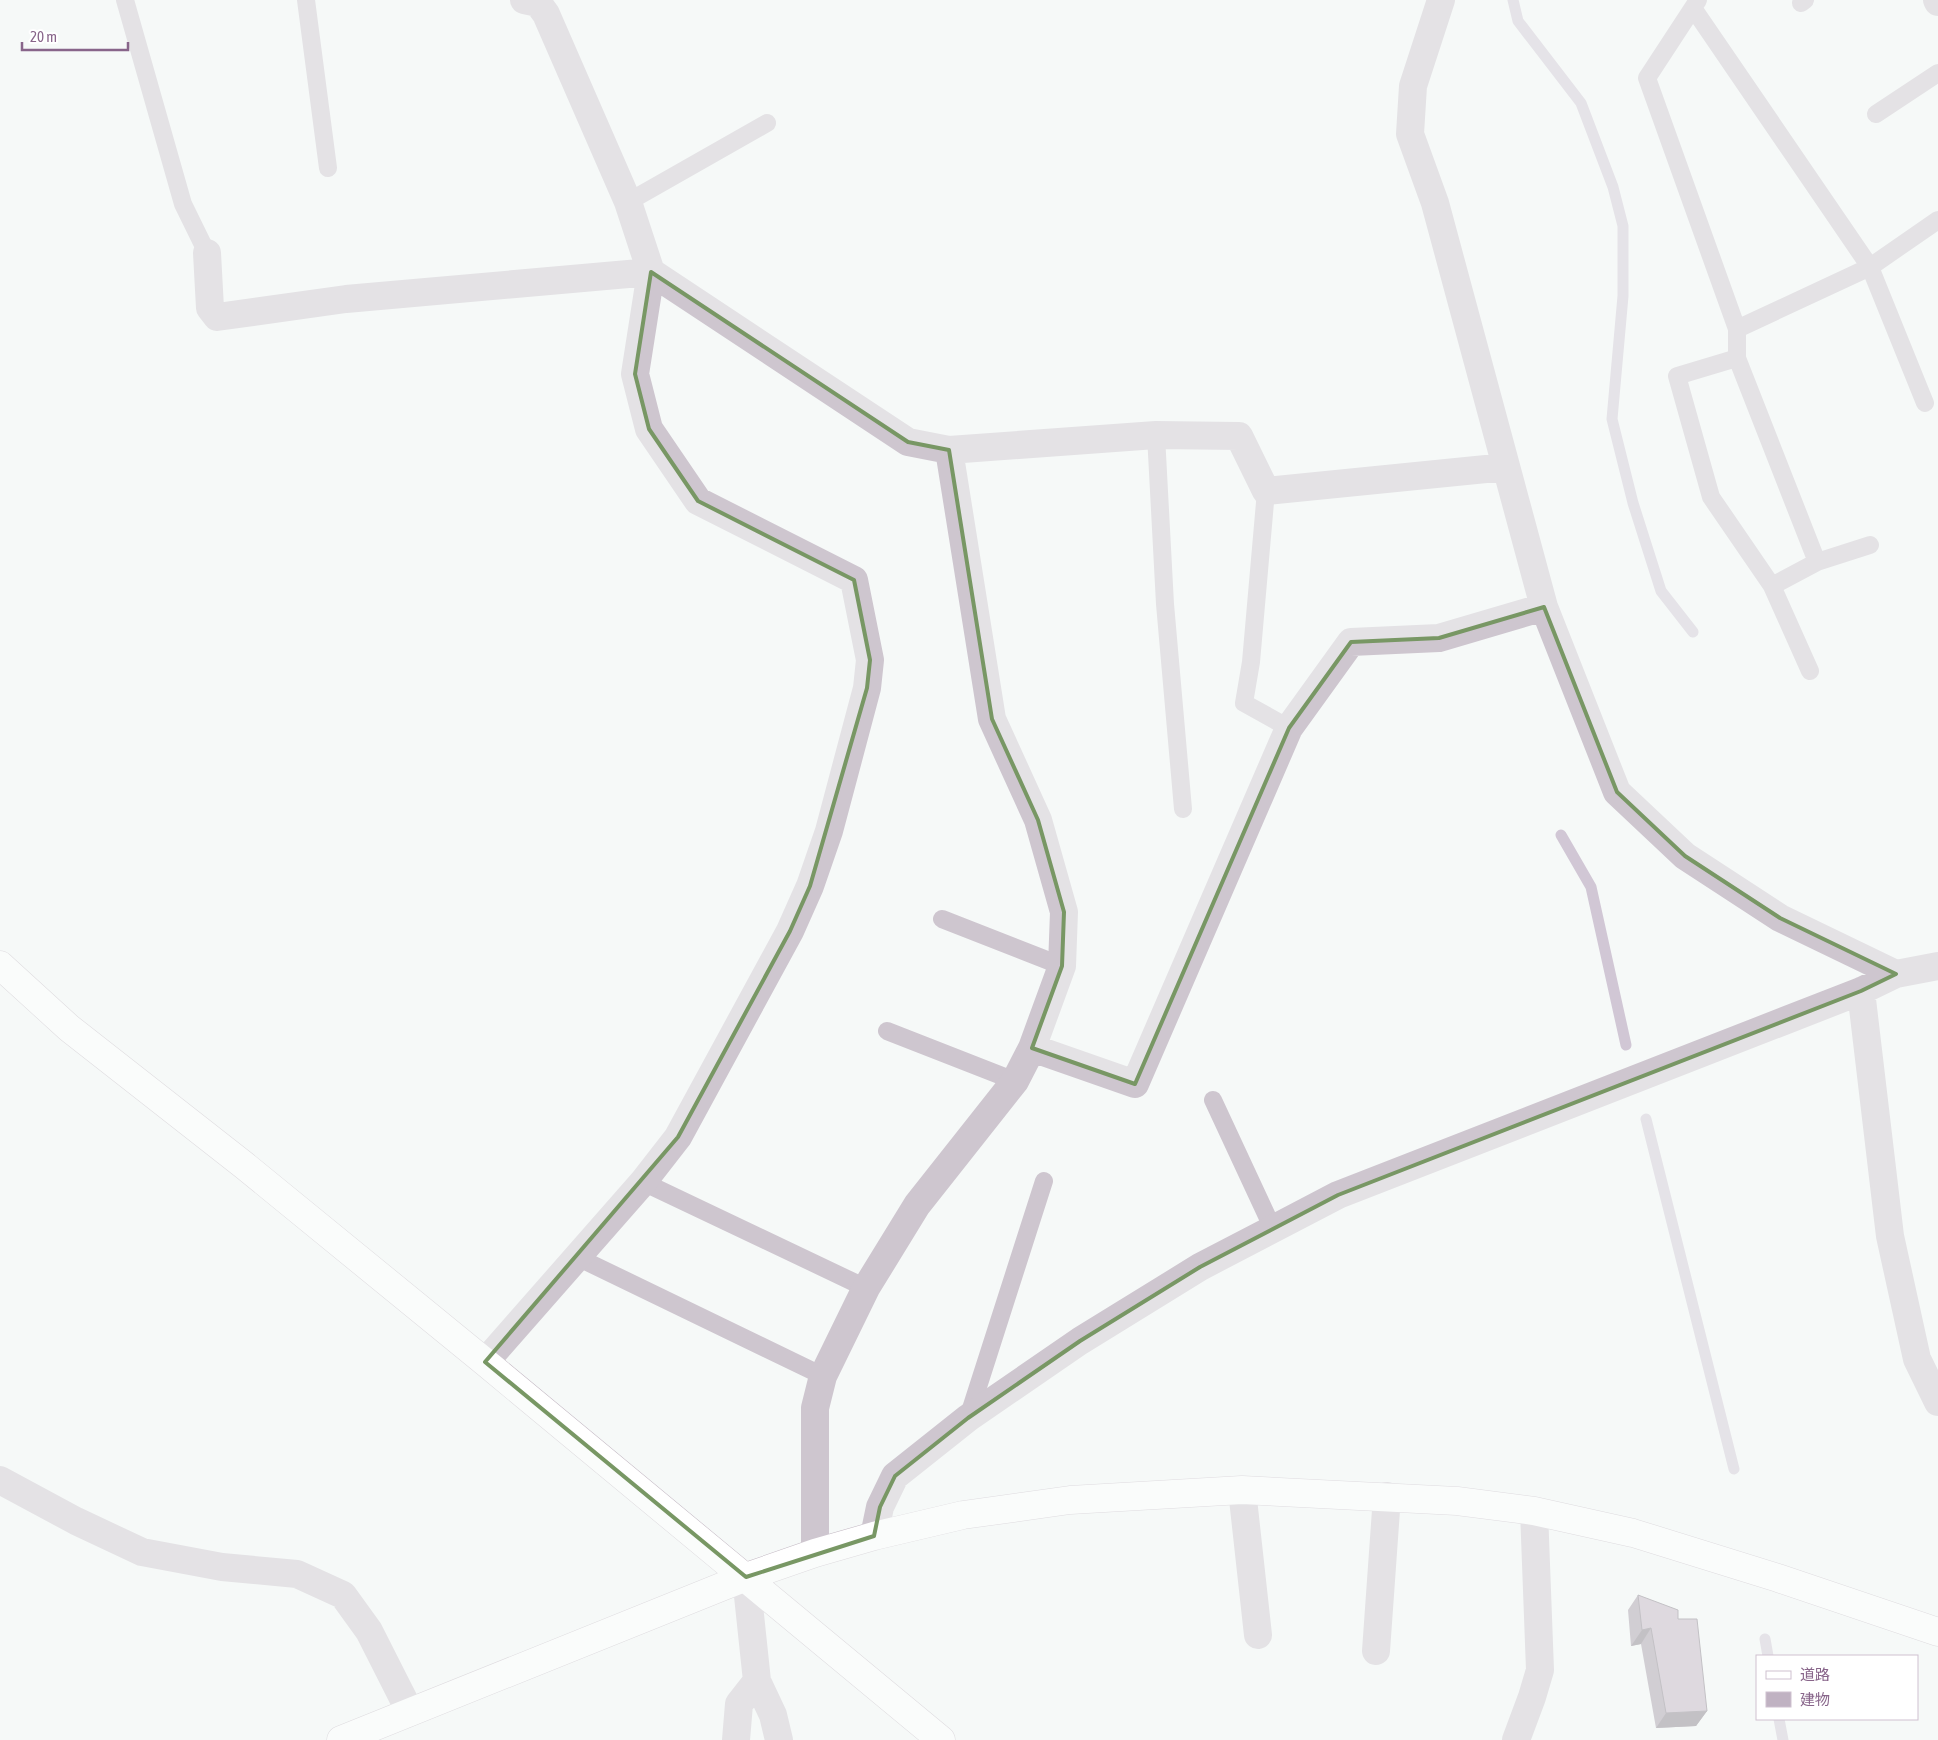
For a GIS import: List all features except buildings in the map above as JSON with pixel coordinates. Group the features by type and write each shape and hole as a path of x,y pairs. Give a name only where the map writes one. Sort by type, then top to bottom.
{"street":[{"path":"1441,0 1413,86 1410,134 1435,203 1544,607 1617,792 1685,856 1701,867 1780,918 1896,974"},
{"path":"485,1362 643,1182 678,1137 790,932 810,886 829,831 868,688 870,660 854,580 698,501 649,429 635,374 651,272 628,202 546,14 536,1"},
{"path":"207,253 210,308 217,317 346,299 651,272 908,442 949,450 1156,435 1239,436 1266,491 1506,467"},
{"path":"815,1553 815,1408 823,1376 866,1288 917,1205 1015,1082 1032,1048 1062,966 1064,912 1038,820 992,719 949,450"},
{"path":"1032,1048 1135,1084 1289,728 1350,642 1438,638 1544,607"},
{"path":"0,965 69,1028 245,1166 485,1362 746,1577 934,1737"},
{"path":"874,1536 880,1507 895,1476 968,1418 1088,1336 1200,1267 1338,1195 1861,991 1896,974 1938,966"},
{"path":"1861,991 1890,1236 1917,1359 1938,1402"},
{"path":"0,1480 76,1521 142,1552 222,1567 297,1574 343,1595 369,1630 410,1712"},
{"path":"1242,1490 1258,1635"},
{"path":"341,1740 746,1577 815,1553 874,1536 963,1516 1070,1500 1242,1490 1457,1501 1534,1511 1633,1533 1778,1578 1938,1632"},
{"path":"1376,1651 1387,1496"},
{"path":"1516,1740 1540,1670 1534,1511"},
{"path":"746,1577 757,1681 773,1715 779,1740"},
{"path":"736,1740 739,1704 757,1681"}],"lane":[{"path":"125,0 183,204 207,253"},
{"path":"306,0 328,168"},
{"path":"1817,562 1737,358 1737,329 1647,78 1696,4 1870,267 1925,403"},
{"path":"1876,114 1938,73"},
{"path":"628,202 767,123"},
{"path":"1737,329 1870,267 1938,220"},
{"path":"1737,358 1677,376 1710,498 1772,586 1810,671"},
{"path":"1156,435 1165,604 1183,809"},
{"path":"1266,491 1251,662 1244,703 1289,728"},
{"path":"1772,586 1817,562 1870,545"},
{"path":"942,919 1062,966"},
{"path":"887,1031 1015,1082"},
{"path":"1212,1100 1273,1229"},
{"path":"968,1418 1044,1181"},
{"path":"643,1182 866,1288"},
{"path":"577,1257 823,1376"}],"highlighted area":[{"path":"651,272 908,442 949,450 992,719 1038,820 1064,912 1062,966 1032,1048 1135,1084 1289,728 1351,642 1439,638 1544,607 1617,792 1685,856 1780,918 1896,974 1861,991 1338,1195 1200,1267 1080,1341 968,1418 895,1476 880,1507 874,1536 746,1577 485,1362 678,1137 790,931 810,886 867,688 870,660 854,580 698,501 649,429 635,374"}],"waterway":[{"path":"1513,0 1518,21 1581,103 1613,187 1623,226 1623,296 1612,419 1633,503 1661,591 1693,632"},
{"path":"1561,835 1591,887 1626,1045"},
{"path":"1646,1119 1734,1469"},
{"path":"1765,1639 1768,1655"},
{"path":"1779,1720 1783,1740"}]}
